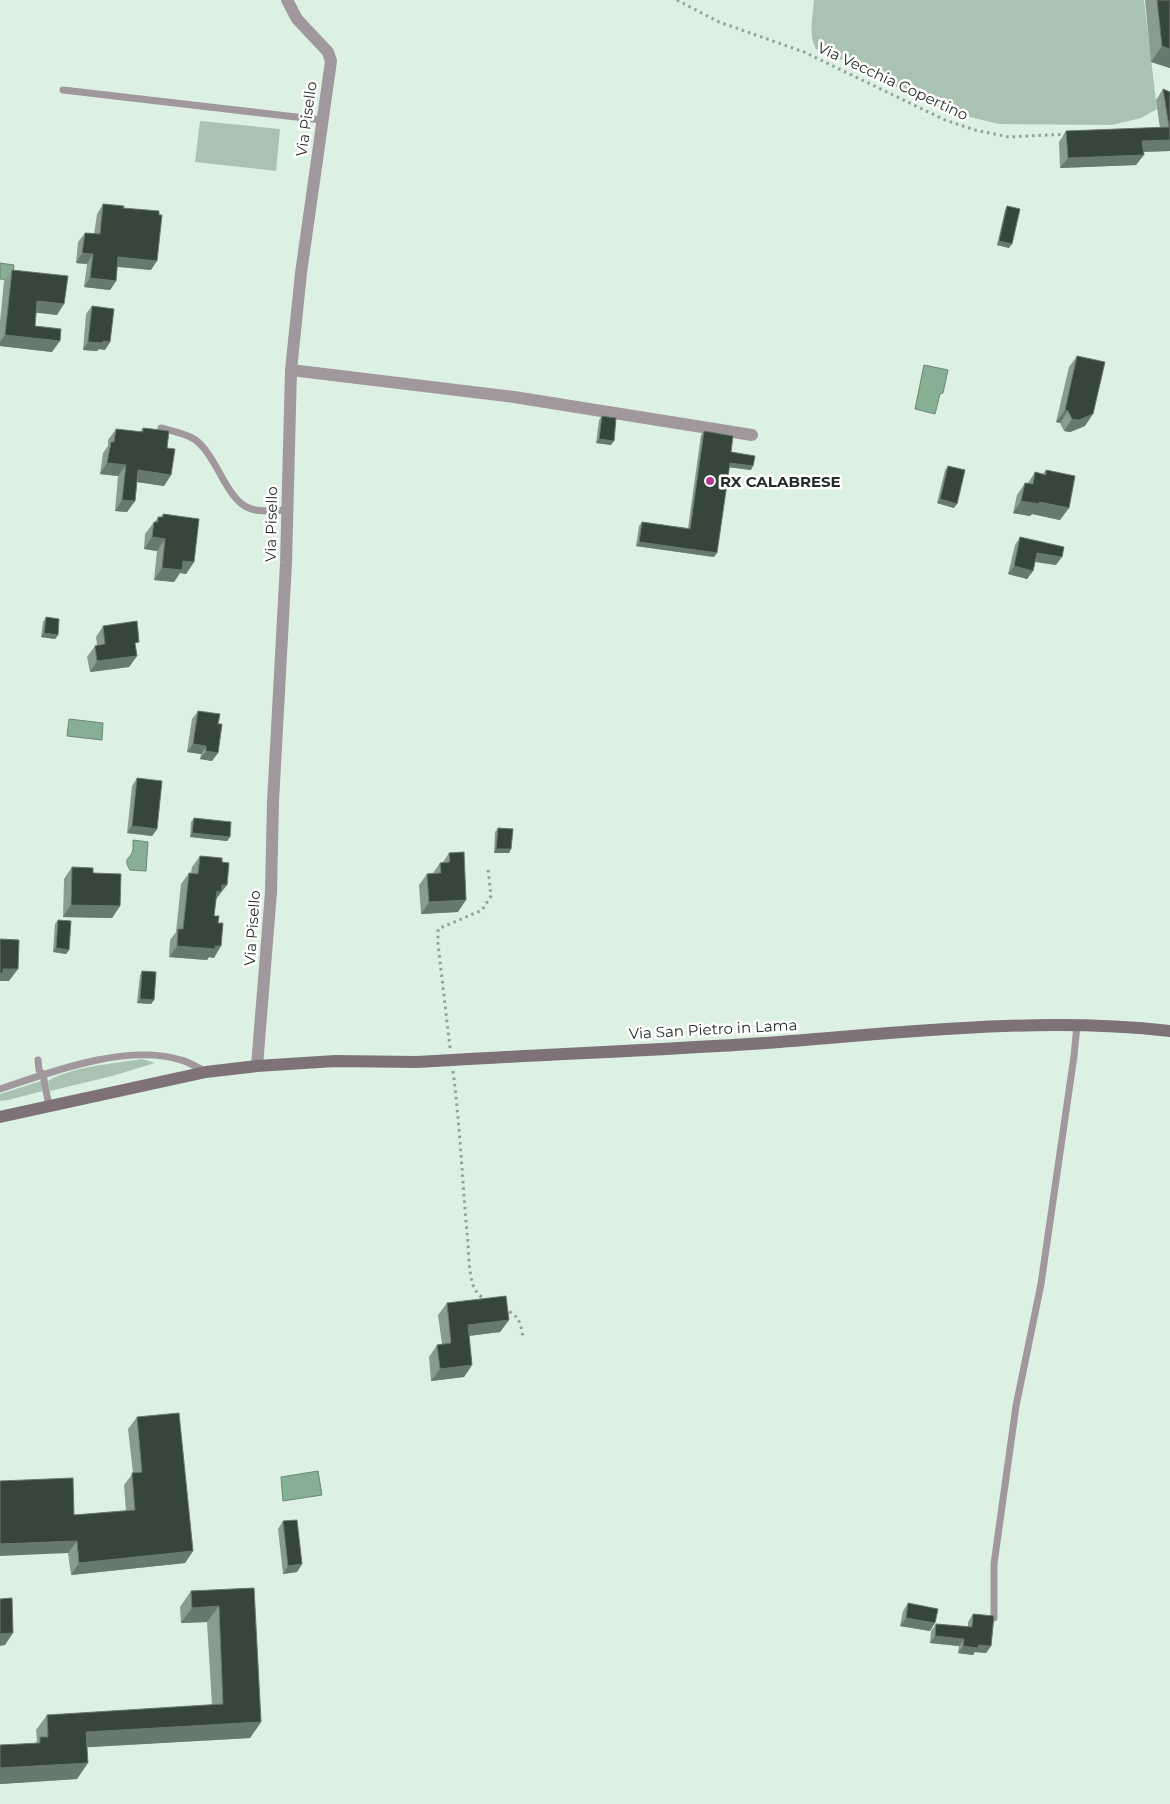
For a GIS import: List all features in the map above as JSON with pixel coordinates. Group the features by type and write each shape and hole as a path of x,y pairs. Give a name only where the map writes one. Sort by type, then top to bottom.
{"main road":[{"name":"Via San Pietro in Lama","path":"0,1117 206,1072 257,1066 335,1062 416,1062 764,1043 945,1028 1077,1025 1170,1031"}],"street":[{"name":"Via Pisello","path":"257,1066 271,892 273,802 286,563 291,370 301,273 331,61 328,52 297,19 287,0"},
{"path":"291,370 514,397 752,435"}],"lane":[{"path":"63,90 322,120"},
{"path":"161,428 178,432 194,440 208,453 239,501 248,508 288,510"},
{"path":"994,1618 994,1564 1016,1406 1041,1284 1077,1025"},
{"path":"0,1089 87,1063 134,1054 182,1060 206,1072"},
{"path":"38,1060 49,1106"}],"path":[{"name":"Via Vecchia Copertino","path":"677,0 719,22 804,52 945,120 975,130 1009,136 1070,134"},
{"path":"488,869 491,896 482,910 438,930 438,944 457,1101 471,1273 473,1286 480,1296 490,1304"},
{"path":"497,1306 518,1316 523,1337"}],"shaded area":[{"path":"814,0 1144,0 1157,109 1141,118 1112,125 999,124 953,113 909,94 865,70 816,49 812,38"},
{"path":"200,121 280,129 276,171 195,162"},
{"path":"0,263 14,265 12,280 0,279"},
{"path":"924,365 948,370 943,393 940,394 935,414 915,409"},
{"path":"69,719 103,723 102,740 67,736"},
{"path":"133,840 148,842 146,871 130,870 128,866 127,861 132,853"},
{"path":"142,1059 155,1063 50,1091 48,1081 69,1072 94,1066"},
{"path":"41,1081 43,1091 0,1101 0,1094"},
{"path":"318,1471 322,1495 283,1501 281,1477"}],"building":[{"path":"1157,0 1170,0 1170,49 1162,46"},
{"path":"1163,89 1170,92 1170,140 1142,141 1144,155 1068,158 1066,131 1169,127"},
{"path":"103,204 159,211 159,215 162,215 157,261 118,257 116,281 90,278 93,254 82,253 85,233 100,234"},
{"path":"1007,206 1020,209 1012,244 999,241"},
{"path":"12,270 68,276 64,304 37,301 35,326 61,329 60,341 5,335"},
{"path":"92,306 114,309 110,342 88,342"},
{"path":"1077,356 1105,362 1093,414 1079,420 1072,419 1068,411 1065,410"},
{"path":"602,416 616,418 614,441 599,439"},
{"path":"143,428 169,431 167,448 175,449 171,475 138,470 135,501 122,500 126,465 107,463 111,442 114,442 116,429 143,432"},
{"name":"RX CALABRESE","path":"704,431 733,436 731,452 755,456 753,466 730,463 717,553 639,542 642,522 690,529"},
{"path":"948,466 965,470 957,504 940,499"},
{"path":"1046,470 1075,476 1069,508 1039,502 1039,504 1021,501 1025,483 1033,484 1035,472 1046,475"},
{"path":"163,514 199,519 194,562 183,561 182,570 162,568 165,539 152,537 154,522 158,522 158,517 163,517"},
{"path":"1020,537 1064,547 1062,557 1037,553 1033,571 1014,566"},
{"path":"46,617 59,619 58,635 44,633"},
{"path":"137,621 139,642 135,643 137,656 97,661 95,646 105,644 103,626"},
{"path":"198,711 220,714 218,724 222,724 218,753 206,751 206,746 193,744"},
{"path":"137,778 162,781 157,829 132,826"},
{"path":"194,818 231,822 230,837 192,833"},
{"path":"498,828 513,829 511,849 496,849"},
{"path":"464,852 466,900 429,902 427,874 441,873 440,863 450,862 449,853"},
{"path":"200,856 222,858 222,862 229,863 227,885 222,885 221,892 217,891 214,916 219,916 218,923 223,923 221,946 215,946 215,949 177,946 178,929 183,929 189,873 198,874"},
{"path":"72,867 93,868 93,873 121,874 120,906 71,905"},
{"path":"58,920 71,921 69,950 56,948"},
{"path":"0,939 19,940 18,969 3,969 3,973 0,973"},
{"path":"142,971 156,972 154,1000 140,999"},
{"path":"506,1296 509,1320 468,1325 472,1365 440,1369 437,1345 451,1343 447,1303"},
{"path":"179,1413 193,1551 79,1563 77,1541 0,1544 0,1481 73,1478 74,1515 135,1510 132,1473 142,1472 137,1417"},
{"path":"297,1520 302,1564 288,1566 283,1521"},
{"path":"254,1588 261,1722 86,1732 88,1763 0,1768 0,1745 40,1743 40,1737 48,1737 47,1715 223,1704 219,1606 192,1608 191,1591"},
{"path":"12,1598 13,1633 0,1634 0,1599"},
{"path":"908,1603 938,1609 935,1623 906,1618"},
{"path":"973,1614 994,1616 991,1646 978,1645 978,1648 963,1646 964,1639 935,1636 936,1624 972,1627"}],"place":[{"name":"RX CALABRESE","path":"710,481"}]}
